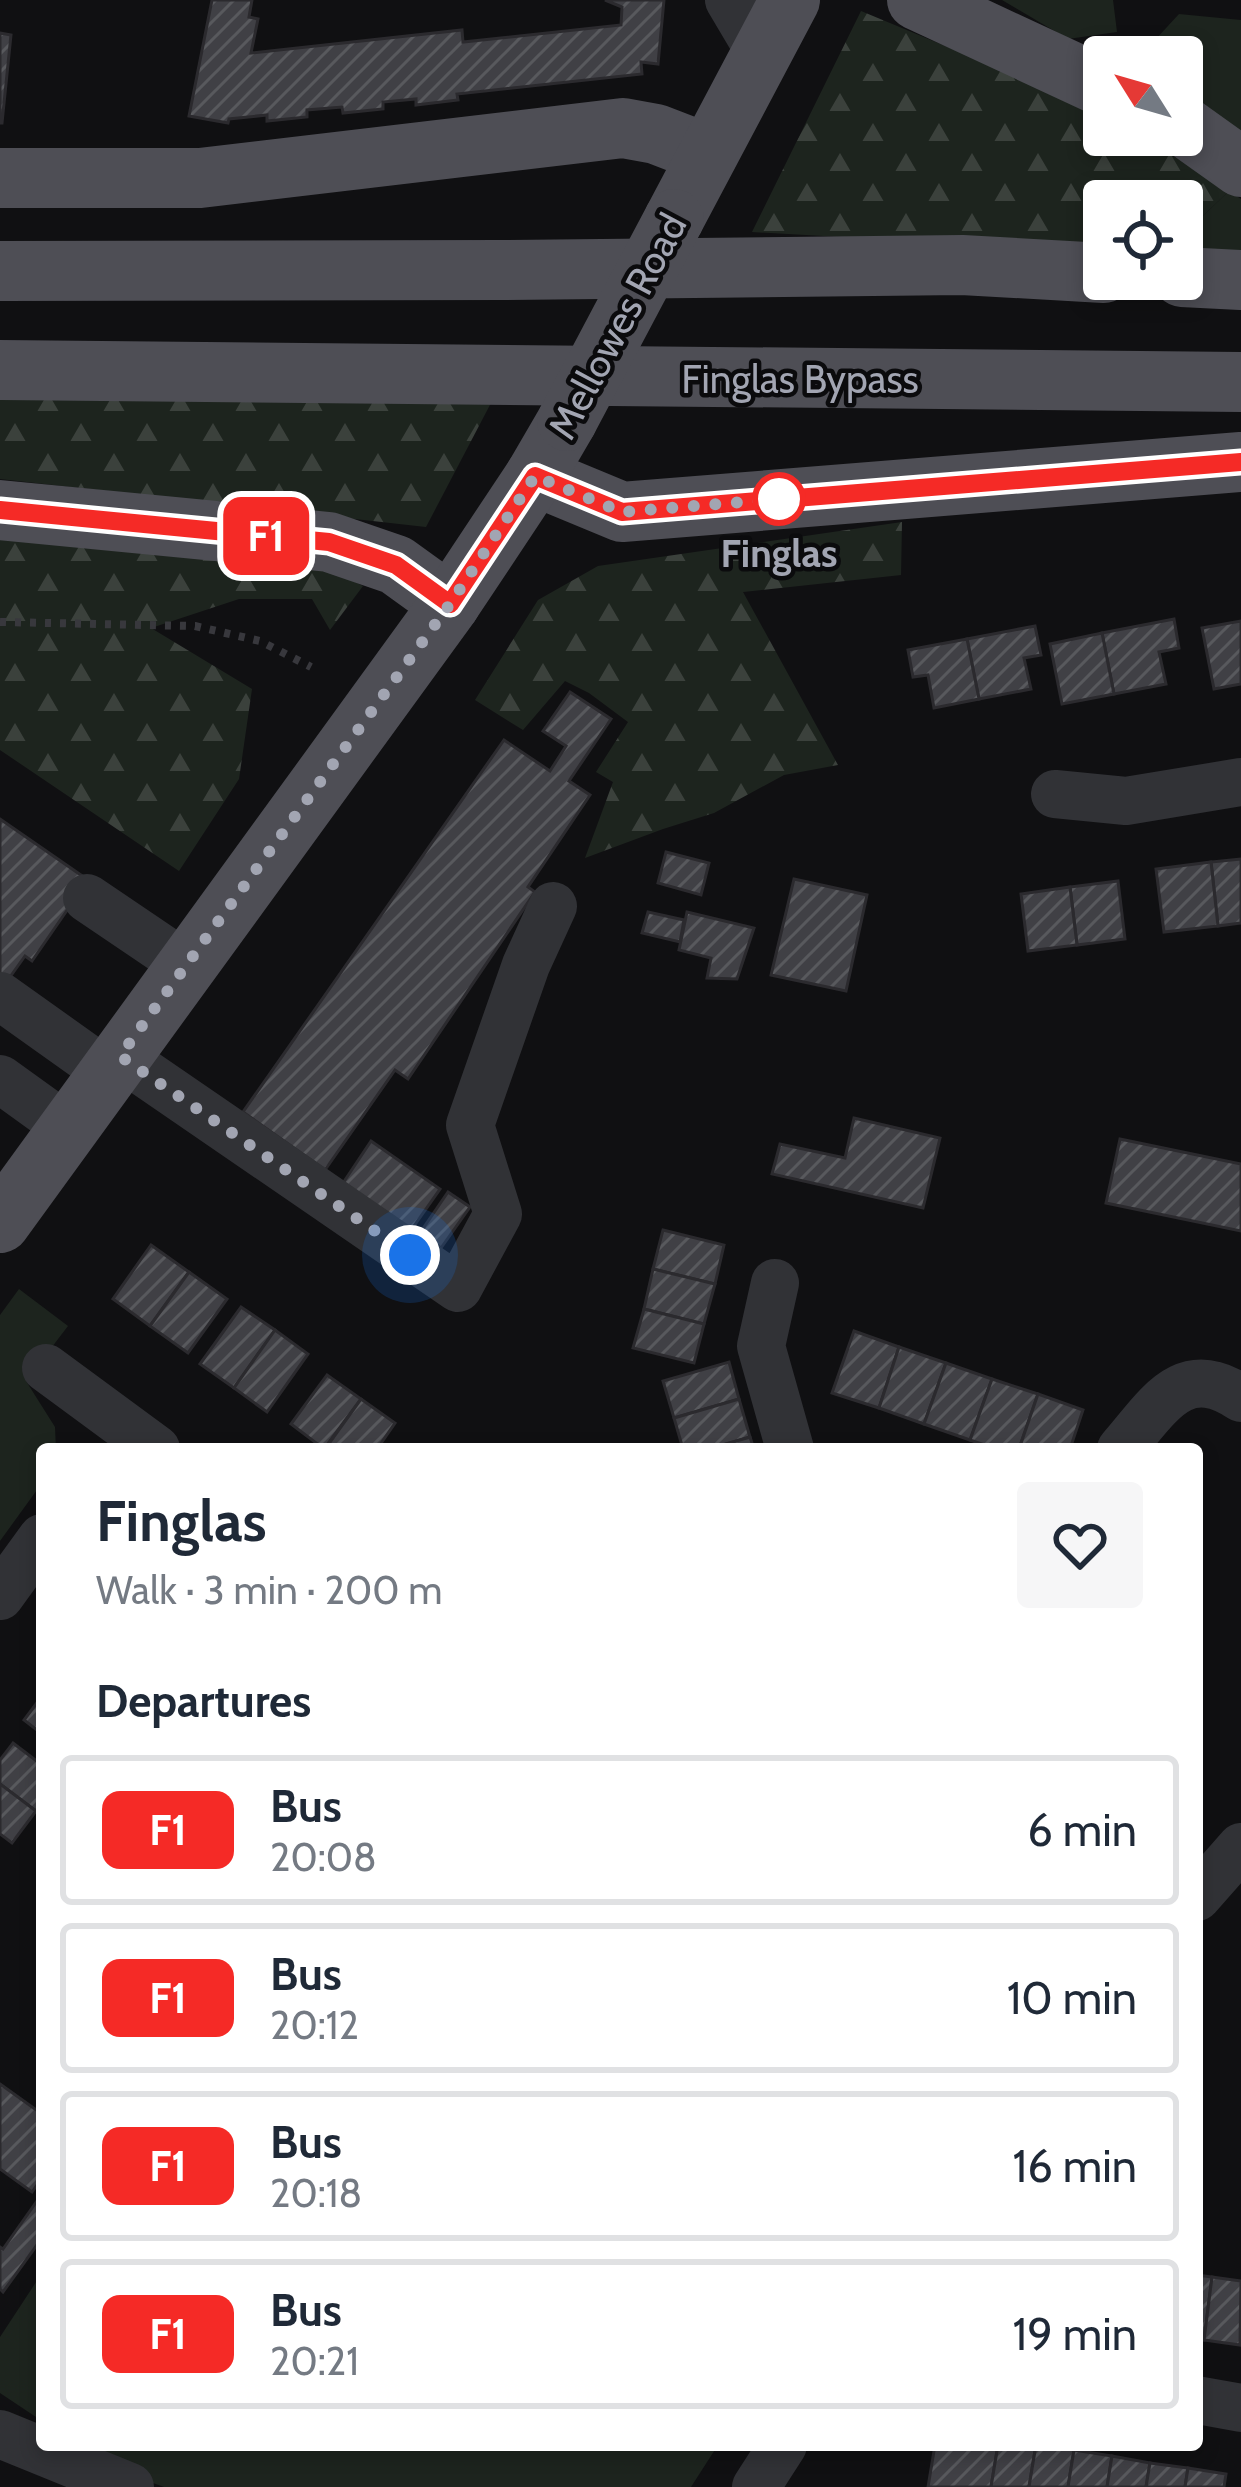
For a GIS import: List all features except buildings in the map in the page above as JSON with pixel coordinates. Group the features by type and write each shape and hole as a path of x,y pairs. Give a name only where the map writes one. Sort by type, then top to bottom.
{"main road":[{"name":"Mellowes Road","path":"0,1223 450,604 535,476 790,0"},
{"path":"917,0 1083,77"},
{"path":"0,178 200,178 623,128 656,134 709,154"},
{"path":"1203,140 1241,167"},
{"path":"0,271 962,265 1083,272"},
{"path":"1203,278 1241,280"},
{"name":"Finglas Bypass","path":"0,370 1241,382"},
{"path":"535,476 622,512 1241,462"},
{"path":"0,511 329,542 396,565 450,604"}],"street":[{"path":"729,0 761,54"},
{"path":"1055,794 1126,802 1241,782"},
{"path":"87,898 186,965"},
{"path":"0,996 114,1064 458,1288 498,1214 470,1125 526,964 553,906"},
{"path":"0,1079 68,1128"},
{"path":"775,1283 761,1346 788,1443"},
{"path":"46,1368 128,1441"},
{"path":"1126,1443 1172,1392 1197,1381 1220,1384 1241,1398"},
{"path":"0,1596 36,1546"},
{"path":"1203,1891 1241,1847"},
{"path":"1203,2401 1241,2408"},
{"path":"0,2434 36,2449"},
{"path":"42,2451 130,2487"},
{"path":"756,2487 778,2451"}],"path":[{"path":"0,622 195,626 260,640 311,667"}],"green space":[{"path":"1002,0 1113,0 1117,32 1068,39"},
{"path":"861,11 1083,108 1083,156 1173,156 1229,191 1203,216 1203,180 1083,180 1083,251 752,232"},
{"path":"1179,14 1241,20 1241,137 1203,106 1203,36 1159,36"},
{"path":"1229,191 1241,199 1241,263 1203,260 1203,216"},
{"path":"0,390 492,401 426,527 0,479"},
{"path":"902,522 901,575 743,592 838,765 784,775 714,813 585,858 613,782 596,772 628,722 565,681 523,730 475,700 538,600 598,566"},
{"path":"0,535 303,556 363,586 330,630 312,599 239,599 151,628 252,689 239,779 179,871 0,750"},
{"path":"19,1289 68,1326 26,1381 55,1427 56,1443 36,1443 36,1491 0,1541 0,1315"},
{"path":"36,2282 36,2417 0,2393 0,2337"},
{"path":"88,2451 714,2451 691,2487 164,2487 117,2470"}],"bus line":[{"name":"F1","path":"0,510 329,542 396,565 450,604 535,476 622,512 1241,462"}],"place":[{"name":"Finglas","path":"779,499"}],"route":[{"path":"410,1255 120,1056 450,604 535,476 622,512 779,499"}]}
